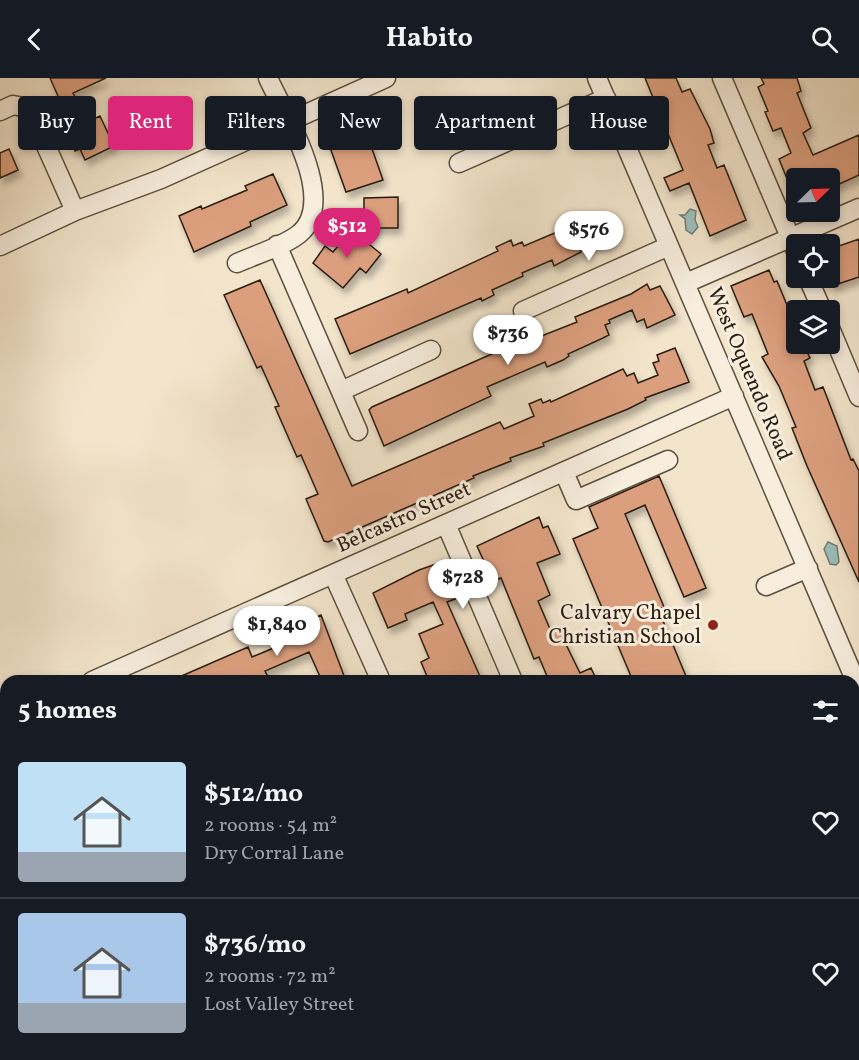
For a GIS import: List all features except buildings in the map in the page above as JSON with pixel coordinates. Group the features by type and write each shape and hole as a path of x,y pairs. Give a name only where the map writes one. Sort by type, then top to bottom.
{"street":[{"path":"268,78 276,96"},
{"path":"306,113 387,78"},
{"name":"West Oquendo Road","path":"597,78 605,96"},
{"path":"722,78 790,234"},
{"path":"0,111 13,105 23,107 35,121 75,212"},
{"path":"459,163 569,114"},
{"path":"0,246 75,212 161,179 224,150"},
{"path":"237,263 277,245 305,228 314,206 312,181 299,150"},
{"name":"West Oquendo Road","path":"628,150 853,675"},
{"path":"812,234 859,208"},
{"path":"277,245 358,430"},
{"path":"523,311 669,246"},
{"path":"686,283 786,247"},
{"path":"341,391 431,350"},
{"path":"840,352 859,397"},
{"name":"Belcastro Street","path":"106,675 734,396"},
{"path":"564,472 576,500 668,460"},
{"path":"446,524 510,675"},
{"path":"766,586 808,568"},
{"path":"333,574 378,675"}],"water":[{"path":"690,209 696,211 695,220 698,227 692,234 686,230 685,219 680,215 685,215"},
{"path":"828,542 837,546 839,562 836,565 830,564 824,549"}],"place":[{"name":"Calvary Chapel Christian School","path":"713,625"}]}
